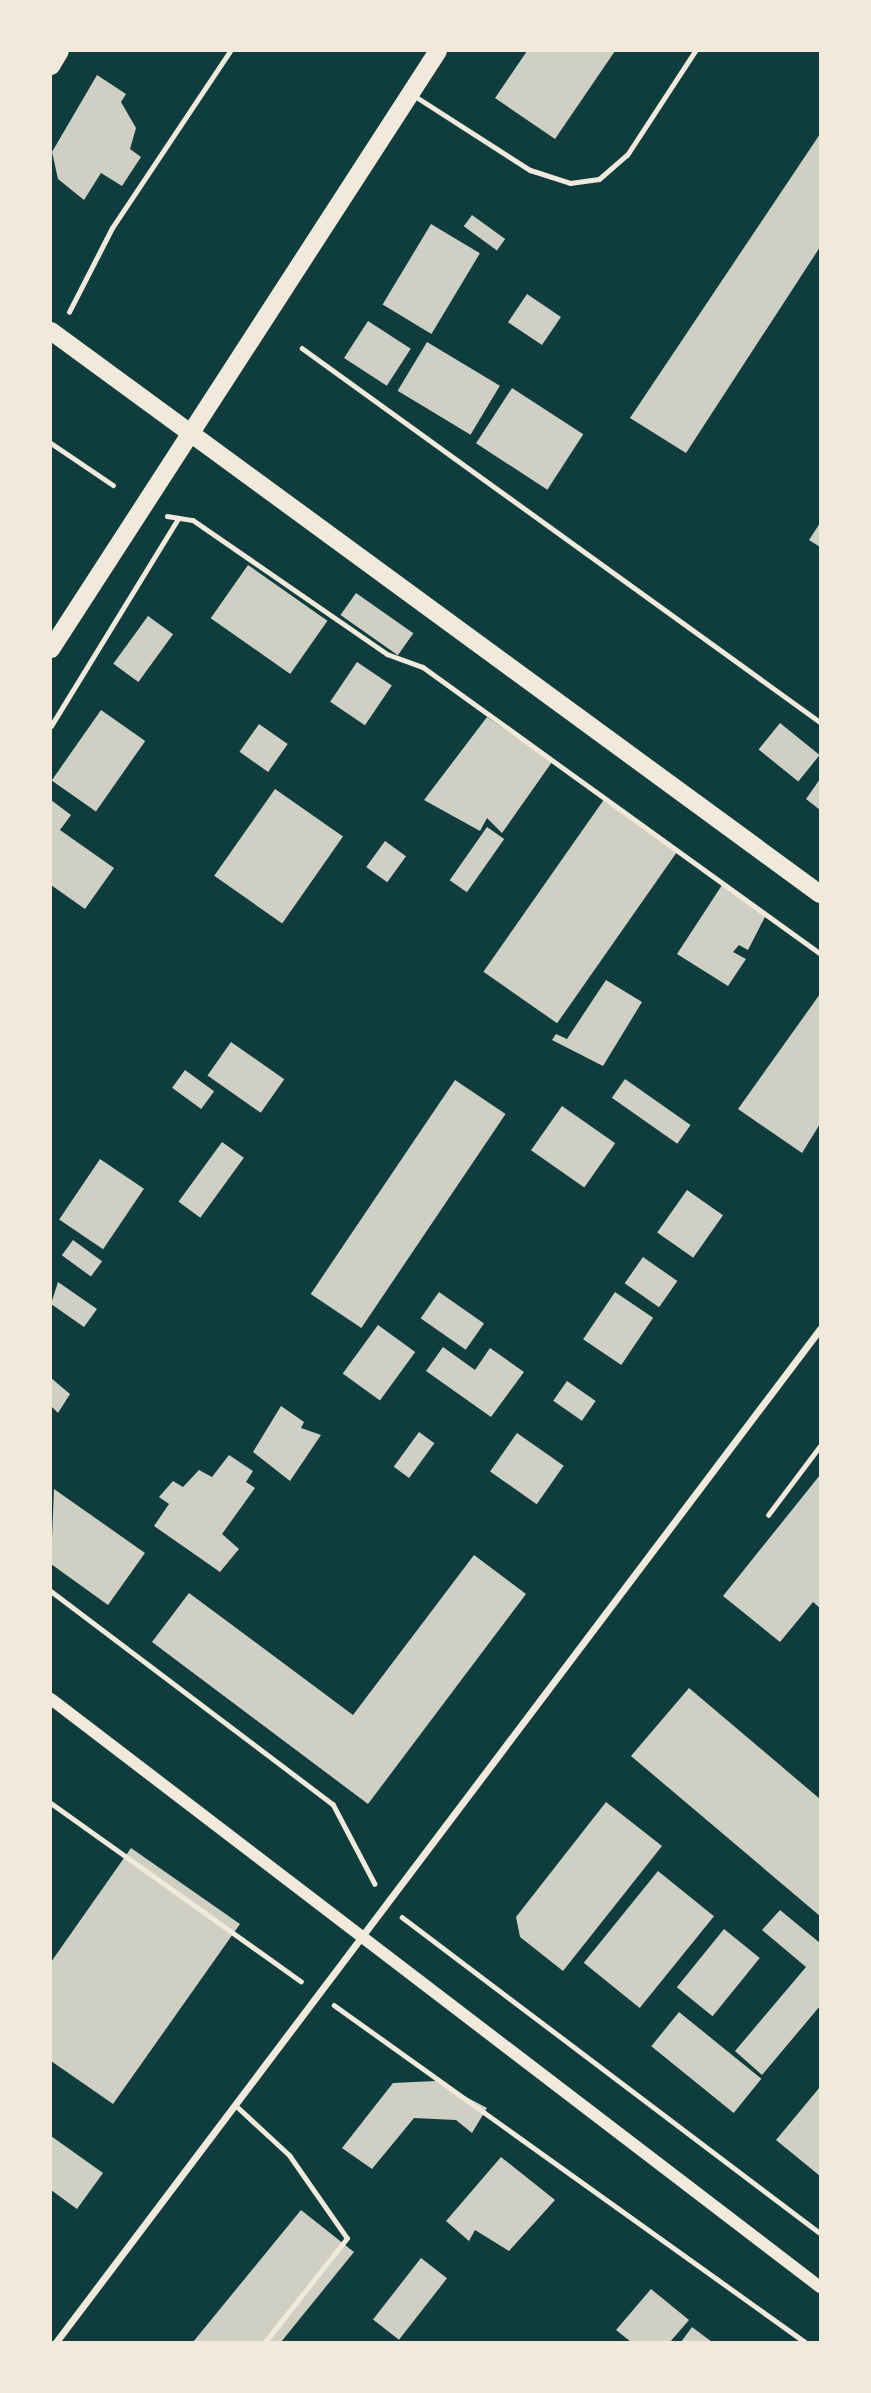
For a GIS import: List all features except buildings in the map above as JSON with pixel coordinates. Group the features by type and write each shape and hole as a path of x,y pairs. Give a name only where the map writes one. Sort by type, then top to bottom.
{"main road":[{"path":"51,66 60,51"},
{"path":"51,649 187,432 438,51"},
{"path":"54,333 820,894"}],"street":[{"path":"56,2342 820,1329"},
{"path":"51,1699 820,2287"}],"lane":[{"path":"410,93 530,170 570,183 599,179 627,155 695,51"},
{"path":"235,2105 289,2155 347,2238 265,2342"}],"path":[{"path":"54,333 112,228 230,51"},
{"path":"302,348 820,722"},
{"path":"51,443 113,485"},
{"path":"164,515 193,520 387,654 423,667 820,953"},
{"path":"51,726 178,519"},
{"path":"768,1515 820,1446"},
{"path":"51,1591 333,1804 386,1904 820,2233"},
{"path":"51,1803 805,2342"}]}
